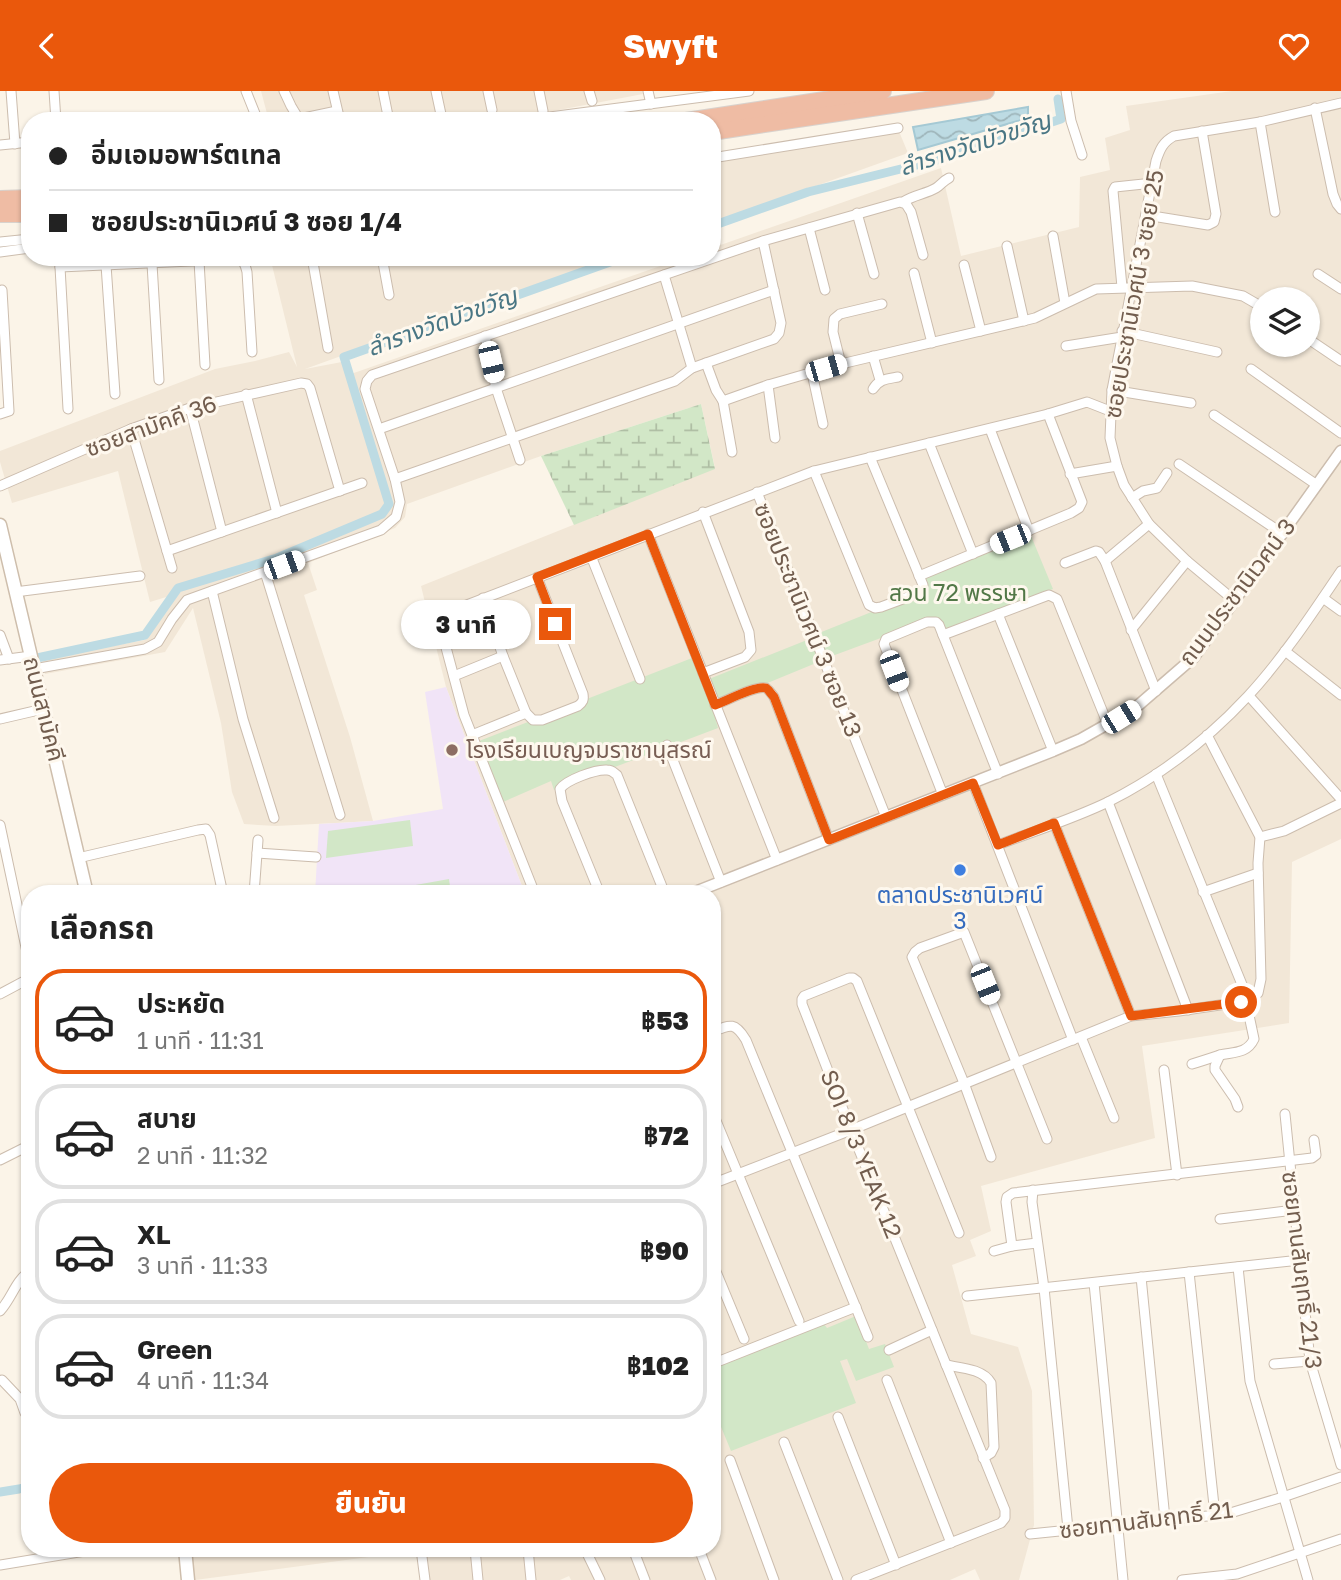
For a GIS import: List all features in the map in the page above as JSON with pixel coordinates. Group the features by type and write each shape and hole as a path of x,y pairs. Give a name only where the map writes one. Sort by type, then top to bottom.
{"highway":[{"path":"721,116 883,91"},
{"path":"721,131 986,91"},
{"path":"0,199 21,198"},
{"path":"0,214 21,213"}],"main road":[{"name":"ถนนสามัคคี","path":"0,524 85,885"},
{"path":"186,1557 188,1580"}],"street":[{"path":"11,91 15,143"},
{"path":"54,91 55,112"},
{"path":"246,91 254,112"},
{"path":"284,91 295,112"},
{"path":"333,112 337,111 334,91"},
{"path":"383,91 387,112"},
{"path":"436,91 440,112"},
{"path":"488,91 492,110"},
{"path":"539,91 543,111"},
{"path":"589,91 592,101"},
{"path":"648,91 650,104"},
{"path":"659,91 662,103"},
{"path":"588,112 748,91"},
{"path":"1066,91 1071,121 1082,155"},
{"path":"1146,215 1208,226 1214,222 1216,214 1202,131 1260,122 1341,103"},
{"path":"1315,108 1333,194 1341,209"},
{"path":"1260,122 1275,212"},
{"path":"721,157 898,128"},
{"name":"ซอยประชานิเวศน์ 3 ซอย 25","path":"1202,131 1174,136 1165,141 1160,149 1112,390 1110,438 1117,466 1132,498 1149,524 1235,601"},
{"path":"0,145 21,143"},
{"path":"721,255 856,213 903,202 937,187 950,178"},
{"path":"1122,287 1114,189 1153,183"},
{"path":"903,202 911,212 923,255"},
{"path":"856,213 874,274"},
{"path":"809,228 825,290"},
{"path":"1053,236 1065,303"},
{"path":"0,242 21,240"},
{"path":"395,479 675,381 692,368 774,339 779,333 781,323 763,241"},
{"path":"1007,246 1024,321"},
{"path":"0,252 21,250"},
{"path":"964,265 981,331"},
{"path":"60,266 68,409"},
{"path":"106,266 116,394"},
{"path":"152,266 159,380"},
{"path":"199,266 205,365"},
{"path":"245,266 252,352"},
{"path":"314,266 328,348"},
{"path":"384,266 389,295"},
{"path":"34,669 145,649 158,642 187,600 381,530 396,517 400,502 395,479 365,389 372,375 689,266"},
{"path":"914,273 932,343"},
{"path":"1318,274 1341,289"},
{"path":"663,275 692,368"},
{"path":"723,401 841,364 1024,321 1096,289 1192,286 1243,296 1250,300"},
{"path":"379,429 774,290"},
{"path":"0,414 9,411 1,296"},
{"path":"841,364 833,332 834,319 840,314 882,304"},
{"path":"1066,346 1122,334 1217,352"},
{"path":"485,336 496,388 520,460"},
{"path":"1320,347 1341,361"},
{"path":"873,356 880,380"},
{"path":"706,363 723,401 732,452"},
{"path":"1251,369 1341,433"},
{"path":"812,373 823,424"},
{"path":"873,389 880,380 898,377"},
{"name":"ซอยสามัคคี 36","path":"0,486 131,429 190,408 293,384 307,384 340,491"},
{"path":"768,385 775,438"},
{"path":"1112,390 1191,403"},
{"path":"247,394 277,513"},
{"name":"ซอยประชานิเวศน์ 3 ซอย 13","path":"886,817 757,492 814,471 990,429 1087,402 1110,411"},
{"path":"190,408 222,532"},
{"path":"919,576 1079,508 1082,502 1048,414"},
{"path":"1214,415 1317,485"},
{"path":"131,429 172,568"},
{"path":"990,429 1029,531"},
{"path":"929,443 973,554"},
{"name":"ถนนประชานิเวศน์ 3","path":"713,885 1053,751 1108,725 1134,709 1194,657 1340,453"},
{"path":"814,471 869,605 875,608 919,592 923,585 870,457"},
{"path":"1179,464 1283,534"},
{"path":"1070,474 1117,466"},
{"path":"1132,498 1143,491 1157,488 1167,473"},
{"path":"167,551 362,483"},
{"path":"531,885 464,716 440,625 441,616 452,609 757,492"},
{"path":"703,512 749,632 751,650 745,657 703,673"},
{"path":"1105,561 1149,524"},
{"path":"648,534 777,860"},
{"path":"1065,563 1096,551 1101,554 1156,691"},
{"path":"591,556 640,678"},
{"path":"1131,630 1188,561"},
{"path":"998,845 1108,802 1156,773 1207,735 1249,696 1285,652 1341,571"},
{"path":"265,572 340,815"},
{"path":"15,592 141,576"},
{"path":"483,598 526,713 533,720 537,720 560,713 583,702 583,694 537,577"},
{"path":"212,591 243,719 274,818"},
{"path":"943,635 1049,595 1056,599 1108,725"},
{"path":"1323,598 1341,611"},
{"path":"998,614 1053,751"},
{"path":"943,795 885,646 886,639 931,621 939,625 998,773"},
{"path":"0,635 5,660 31,656"},
{"path":"1285,652 1341,695"},
{"path":"454,676 503,656"},
{"path":"715,705 755,689 769,690 829,840"},
{"path":"1249,696 1341,801 1284,831 1260,837"},
{"path":"0,719 43,709"},
{"path":"471,735 526,713"},
{"path":"721,1181 1131,1016 1247,1001 1258,993 1260,837 1207,735"},
{"path":"667,745 721,882"},
{"path":"596,885 560,789 565,783 605,769 617,775 661,885"},
{"path":"1156,773 1243,987 1254,1039 1252,1044 1237,1053 1192,1064"},
{"path":"973,783 1077,1038 1114,1118"},
{"path":"1108,802 1188,1010"},
{"path":"1054,823 1131,1016"},
{"path":"0,825 21,924"},
{"path":"78,858 206,829 210,835 221,885"},
{"path":"255,885 258,840"},
{"path":"257,853 316,857"},
{"path":"1203,892 1258,873"},
{"path":"991,1157 912,957 920,948 964,932 1047,1139"},
{"name":"SOI 8/3 YEAK 12","path":"907,1106 857,981 849,978 804,996 802,1004 851,1130 1005,1510 1005,1518 1000,1523 951,1543"},
{"path":"0,995 21,983"},
{"path":"721,1028 735,1026 746,1040 868,1337"},
{"path":"1220,1055 1215,1070 1238,1107"},
{"path":"1164,1070 1177,1175"},
{"path":"907,1106 959,1233"},
{"name":"ซอยทานสัมฤทธิ์ 21/3","path":"1284,1114 1310,1361 1341,1465"},
{"path":"721,1133 799,1321"},
{"path":"1012,1246 1007,1197 1013,1193 1314,1157 1314,1140"},
{"path":"0,1160 21,1150"},
{"path":"1033,1190 1032,1202 1044,1288 1068,1529"},
{"path":"1220,1219 1294,1210"},
{"path":"994,1251 1037,1243"},
{"path":"967,1296 1300,1260"},
{"path":"1238,1267 1250,1381 1308,1580"},
{"path":"1189,1272 1215,1514"},
{"path":"1141,1277 1165,1519"},
{"path":"0,1311 21,1279"},
{"path":"1094,1283 1123,1580"},
{"path":"721,1284 744,1339"},
{"path":"721,1360 856,1307"},
{"path":"889,1350 932,1330"},
{"path":"1274,1364 1310,1361"},
{"path":"946,1365 980,1372 991,1383 994,1447 991,1453 983,1458"},
{"path":"2,1380 21,1402"},
{"path":"856,1580 951,1543 887,1380"},
{"path":"838,1417 892,1567 892,1580"},
{"path":"784,1442 838,1580"},
{"path":"730,1460 774,1580"},
{"name":"ซอยทานสัมฤทธิ์ 21","path":"1030,1534 1238,1511 1341,1476"},
{"path":"1182,1580 1237,1574 1341,1539"},
{"path":"0,1565 48,1557"},
{"path":"422,1557 425,1580"},
{"path":"476,1557 478,1580"},
{"path":"529,1557 531,1580"},
{"path":"588,1557 600,1580"},
{"path":"636,1557 645,1580"},
{"path":"702,1557 711,1580"}],"shaded area":[{"path":"261,91 642,91 643,94 548,112 267,112"},
{"path":"1232,91 1341,91 1341,839 1292,862 1289,1023 1142,1046 1155,1138 981,1186 991,1231 970,1240 976,1256 952,1265 971,1334 1018,1347 1032,1391 1034,1525 1019,1580 980,1580 975,1569 950,1580 571,1580 569,1576 560,1580 425,1580 422,1557 721,1557 721,885 522,885 446,687 421,586 715,468 701,404 541,456 407,504 405,517 395,528 308,563 317,590 304,595 350,737 373,821 276,826 244,824 232,792 221,723 193,608 165,652 45,674 42,659 145,640 176,594 150,602 118,471 12,503 0,462 0,451 215,369 289,352 297,367 272,266 591,266 305,369 347,361 351,374 660,266 721,266 721,245 941,168 961,256 1079,227 1080,177 1110,170 1105,138 1130,130 1126,106"},
{"path":"898,129 908,153 721,220 721,157"},
{"name":"โรงเรียนเบญจมราชานุสรณ์","path":"446,687 522,885 316,885 319,824 373,821 443,809 425,692"},
{"path":"192,1557 368,1557 195,1580"}],"green space":[{"path":"701,404 715,469 574,525 541,456"},
{"name":"สวน 72 พรรษา","path":"1029,531 1053,589 942,634 935,618 824,659 814,635 924,591 918,574"},
{"path":"812,638 821,661 712,706 718,728 554,790 551,781 503,802 479,741 692,658 704,681"},
{"path":"410,820 413,846 326,858 328,831"},
{"path":"449,879 450,885 416,885"},
{"path":"856,1316 869,1349 885,1344 894,1367 856,1381 847,1359 840,1361 856,1403 731,1451 721,1427 721,1365 824,1324 827,1328"}],"water":[{"path":"1028,107 1028,118 918,150 913,127"}],"waterway":[{"name":"ลำรางวัดบัวขวัญ","path":"721,223 808,192 937,160 1061,119 1058,99"},
{"name":"ลำรางวัดบัวขวัญ","path":"37,658 145,635 178,588 277,558 382,514 389,504 344,357 599,266"},
{"path":"0,1492 21,1488"}],"place":[{"name":"โรงเรียนเบญจมราชานุสรณ์","path":"452,750"},
{"name":"ตลาดประชานิเวศน์ 3","path":"960,870"}],"route":[{"path":"555,624 537,577 648,534 715,705 755,689 769,690 829,840 973,783 998,845 1054,823 1131,1016 1241,1002"}]}
